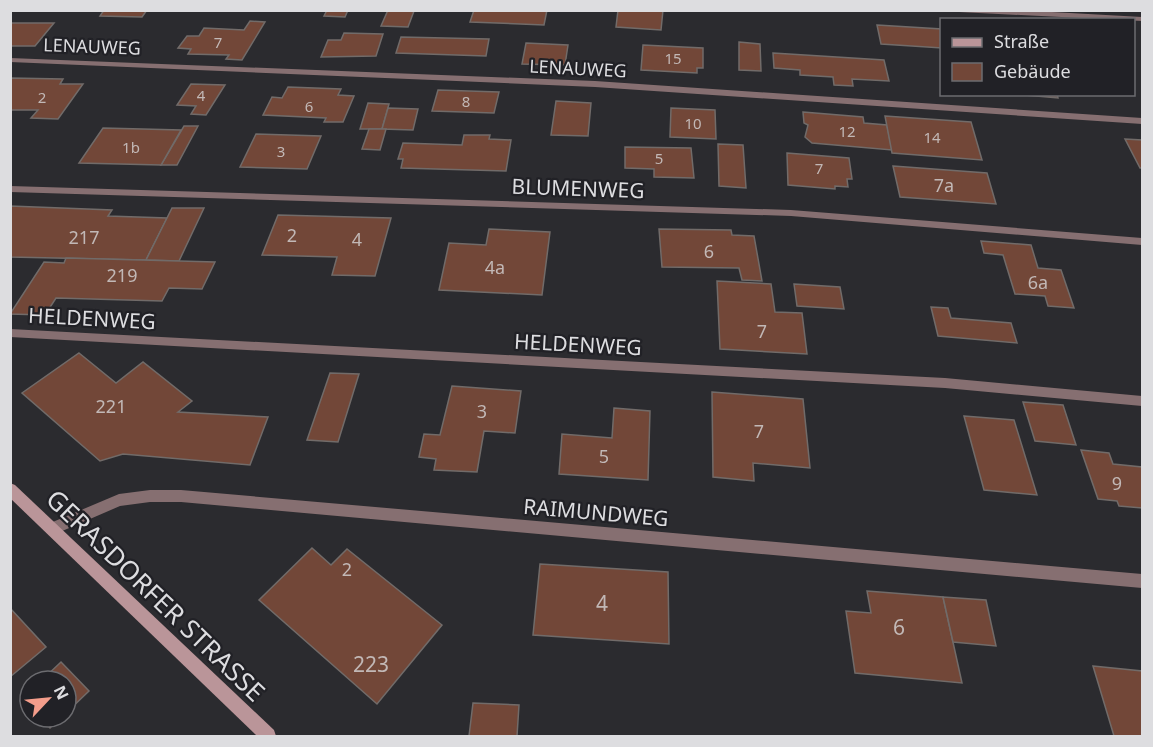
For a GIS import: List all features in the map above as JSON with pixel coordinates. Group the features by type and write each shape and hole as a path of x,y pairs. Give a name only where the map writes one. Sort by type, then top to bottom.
{"main road":[{"name":"GERASDORFER STRASSE","path":"10,489 268,736"}],"street":[{"path":"959,10 1123,18"},
{"name":"LENAUWEG","path":"10,60 595,84 1143,121"},
{"name":"BLUMENWEG","path":"10,189 791,213 1143,242"},
{"name":"HELDENWEG","path":"10,333 933,382 1143,401"},
{"name":"RAIMUNDWEG","path":"53,529 119,500 150,496 181,496 1143,581"}],"building":[{"path":"104,10 147,10 142,17 100,16"},
{"path":"327,10 348,10 345,17 324,16"},
{"path":"388,10 414,11 408,27 381,26"},
{"path":"474,10 547,10 544,25 470,22"},
{"path":"618,10 663,10 661,30 616,27"},
{"path":"250,21 265,22 242,60 226,59 229,55 188,54 191,49 178,48 187,36 199,36 204,28 244,30"},
{"path":"10,23 54,23 35,46 10,46"},
{"path":"877,25 940,29 940,48 881,44"},
{"path":"344,33 383,34 376,56 321,57 328,40 341,40"},
{"path":"401,37 489,39 486,56 396,53"},
{"path":"739,42 760,44 761,71 739,70"},
{"path":"526,43 568,45 565,65 522,64"},
{"path":"643,45 703,48 703,68 697,68 697,73 641,70"},
{"path":"773,53 884,60 889,81 852,79 853,86 834,85 833,77 800,75 800,70 774,68"},
{"path":"10,78 63,79 60,84 83,84 58,119 31,118 38,110 10,110"},
{"path":"191,84 225,85 206,115 191,114 196,106 177,105"},
{"path":"288,87 341,89 338,95 354,96 343,122 324,122 326,118 263,115 272,97 282,98"},
{"path":"438,90 499,92 494,113 432,111"},
{"path":"556,101 591,103 588,136 551,135"},
{"path":"368,103 389,104 382,129 360,129"},
{"path":"388,108 418,109 413,130 382,129"},
{"path":"671,108 715,110 716,139 670,137"},
{"path":"803,112 863,117 864,123 887,125 892,150 812,143 805,137 808,125 804,123"},
{"path":"885,116 971,122 982,160 892,153"},
{"path":"184,126 198,126 177,165 161,165"},
{"path":"103,128 181,130 161,165 79,163"},
{"path":"369,129 386,129 380,150 362,149"},
{"path":"256,134 321,136 307,169 240,167"},
{"path":"464,135 490,135 489,139 511,140 506,171 401,168 403,159 398,159 403,143 462,145"},
{"path":"1125,139 1142,140 1142,168 1140,168"},
{"path":"718,144 743,145 746,188 719,186"},
{"path":"625,147 691,148 694,178 654,177 654,169 625,168"},
{"path":"787,153 849,158 852,179 847,179 848,187 835,186 835,189 788,185"},
{"path":"893,166 987,173 996,204 900,197"},
{"path":"10,206 112,210 108,216 167,218 146,260 10,257"},
{"path":"172,208 204,208 179,261 146,260"},
{"path":"278,215 391,218 375,276 332,275 337,257 262,255"},
{"path":"489,229 550,232 542,295 439,290 449,243 486,245"},
{"path":"659,229 731,230 732,235 754,236 762,281 742,280 739,268 662,267"},
{"path":"981,241 1031,245 1038,268 1061,270 1074,308 1048,306 1045,296 1015,294 1003,255 984,253"},
{"path":"66,258 215,262 202,289 169,288 162,301 56,298 45,315 10,314 44,262 64,263"},
{"path":"717,281 771,284 775,312 802,313 807,354 720,349"},
{"path":"794,284 840,287 844,309 797,306"},
{"path":"931,307 948,308 951,318 1011,323 1017,343 938,336"},
{"path":"79,353 116,383 143,362 192,401 178,412 268,417 250,465 123,454 100,461 22,393"},
{"path":"330,373 359,374 338,442 307,440"},
{"path":"452,386 521,391 515,433 484,431 477,472 434,470 436,459 419,457 424,434 440,435"},
{"path":"712,392 803,399 810,468 753,463 754,481 713,477"},
{"path":"1023,402 1063,405 1076,445 1035,441"},
{"path":"614,408 650,411 648,480 559,474 562,434 612,438"},
{"path":"964,416 1014,420 1037,495 984,490"},
{"path":"1081,450 1109,453 1113,464 1142,467 1142,508 1119,506 1117,501 1098,499"},
{"path":"312,548 331,565 347,549 442,625 377,704 259,600"},
{"path":"540,564 668,572 669,644 533,635"},
{"path":"867,591 943,597 962,683 855,673 846,611 871,613"},
{"path":"943,597 986,600 996,646 953,642"},
{"path":"10,608 46,647 10,677"},
{"path":"61,662 68,669 54,669"},
{"path":"1093,666 1142,671 1142,736 1114,736"},
{"path":"78,680 89,691 78,702"},
{"path":"473,703 519,705 517,736 469,736"}]}
